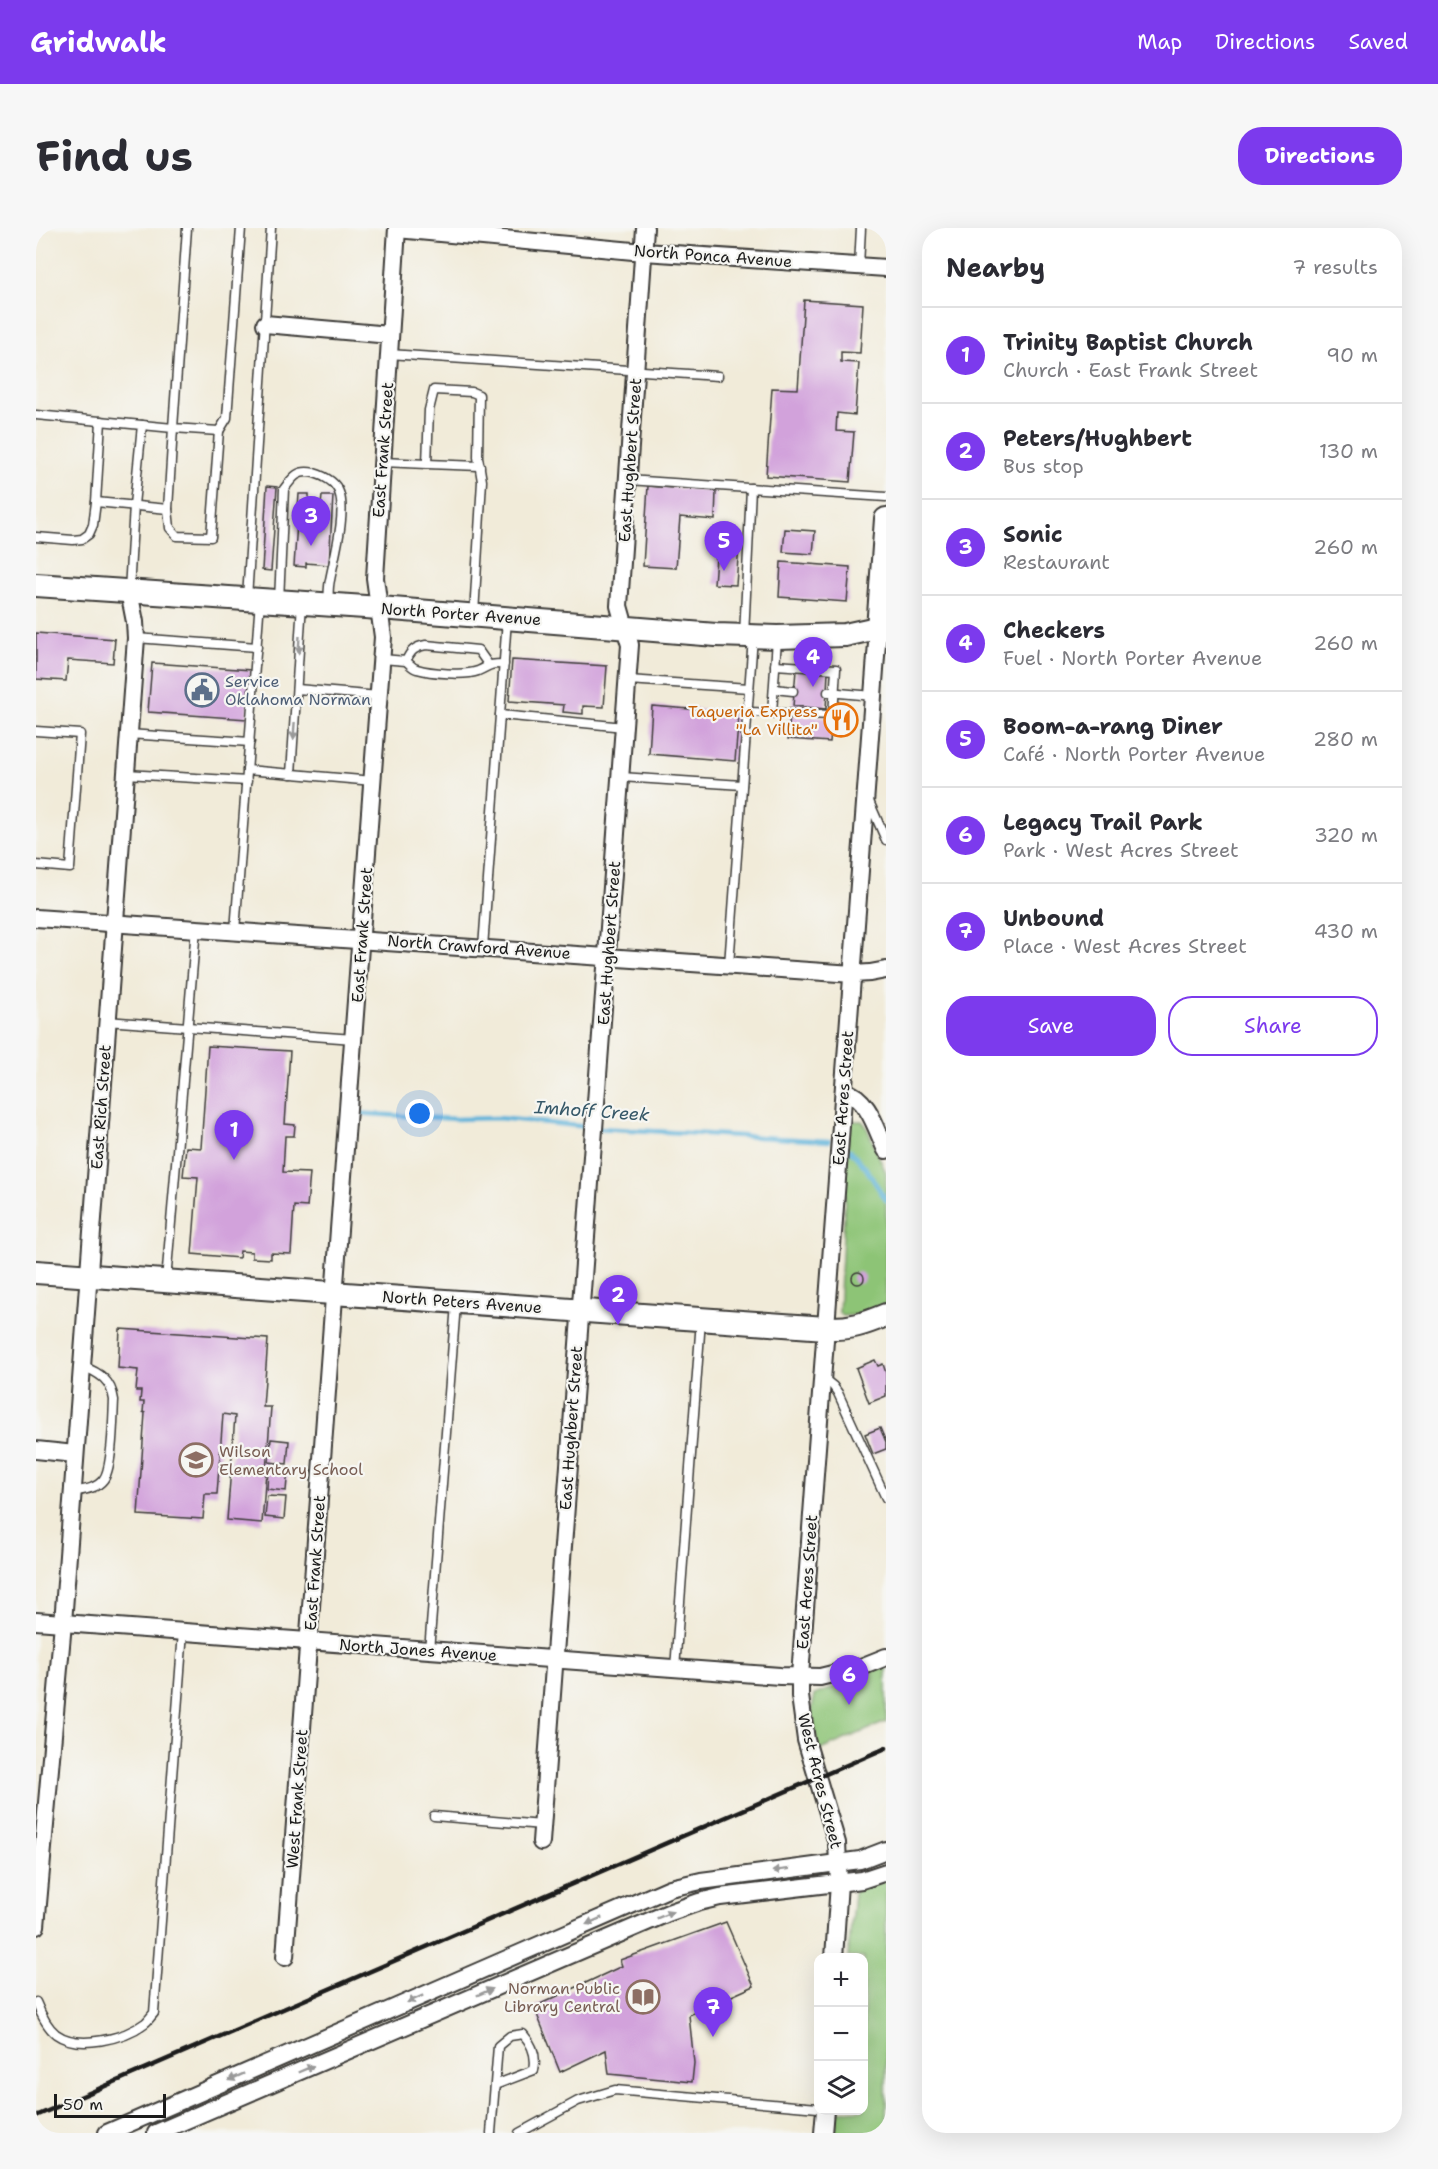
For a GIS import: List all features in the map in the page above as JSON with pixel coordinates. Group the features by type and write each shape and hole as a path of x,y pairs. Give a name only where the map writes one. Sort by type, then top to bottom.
{"street":[{"name":"East Hughbert Street","path":"541,1842 628,680 630,645 619,606 645,228"},
{"name":"North Ponca Avenue","path":"397,229 644,252 886,268"},
{"name":"East Frank Street","path":"309,1641 382,658 383,637 375,578 397,229"},
{"path":"264,324 390,335"},
{"name":"East Acres Street","path":"800,1676 873,696 882,628 886,519"},
{"name":"North Porter Avenue","path":"36,585 328,604 748,636 845,635 882,628"},
{"name":"East Rich Street","path":"36,1926 63,1623 136,638 129,591"},
{"name":"North Crawford Avenue","path":"36,918 853,974 886,970"},
{"path":"844,1091 851,1093 863,1104 886,1150"},
{"name":"North Peters Avenue","path":"36,1272 843,1329 857,1327 886,1315"},
{"path":"36,1450 75,1454"},
{"name":"North Jones Avenue","path":"36,1621 675,1669 820,1677 886,1657"},
{"name":"West Frank Street","path":"285,1957 309,1641"},
{"name":"West Acres Street","path":"800,1676 800,1696 806,1740 831,1816 837,1843 839,1884 834,1953"},
{"path":"107,2133 670,1888 701,1881 839,1864 860,1860 886,1850"},
{"path":"156,2133 699,1902 742,1894 839,1884 862,1880 886,1872"},
{"path":"823,2133 825,2115"}],"lane":[{"path":"186,228 168,509 170,528 177,536 211,537 219,431 228,418 241,228"},
{"path":"271,228 264,324 272,600 297,689 291,774"},
{"path":"859,266 861,228"},
{"path":"389,354 718,376"},
{"path":"428,464 429,410 434,390 472,392 479,395 478,419 482,481 474,615"},
{"path":"36,415 219,431"},
{"path":"36,537 82,539 89,534 93,525 96,502 101,421"},
{"path":"129,591 142,425"},
{"path":"382,462 480,466"},
{"path":"235,931 257,647 272,600 284,489 294,475 305,471 319,474 332,481 339,490 342,502 336,558 329,581 328,604"},
{"path":"628,480 886,497"},
{"path":"729,965 750,688 748,636 751,488"},
{"path":"96,502 168,509"},
{"path":"483,948 507,617"},
{"path":"772,713 777,637"},
{"path":"136,638 257,647"},
{"path":"406,661 411,651 418,646 426,645 468,648 478,651 488,664"},
{"path":"382,658 406,661 414,668 424,671 466,673 478,671 488,664 504,664"},
{"path":"748,712 833,715 831,693 836,669 775,664"},
{"path":"628,680 750,688"},
{"path":"297,689 379,696"},
{"path":"774,689 793,691"},
{"path":"831,693 873,696"},
{"path":"500,715 624,727"},
{"path":"36,731 80,734 70,868 36,865"},
{"path":"128,734 250,742"},
{"path":"247,770 373,781"},
{"path":"125,774 247,781"},
{"path":"621,777 742,785"},
{"path":"866,794 886,840"},
{"path":"166,1281 196,928"},
{"path":"106,1021 354,1039"},
{"path":"429,1651 457,1301"},
{"path":"675,1669 701,1319"},
{"path":"72,1492 99,1485 104,1480 110,1462 113,1392 103,1376 82,1366"},
{"path":"823,1378 838,1393 886,1498"},
{"path":"36,2002 55,2034 86,2043 128,2031 145,2023 154,2013 183,1632"},
{"path":"434,1816 542,1825"},
{"path":"490,2133 498,2046 510,2036 523,2034 533,2049 536,2060 534,2070 495,2085"},
{"path":"519,2133 578,2101 615,2090 814,2108"}],"green space":[{"path":"853,1121 862,1121 866,1126 886,1173 886,1304 857,1315 843,1316 839,1313 848,1138 849,1128"},
{"path":"886,1665 886,1722 818,1751 812,1708 815,1695"},
{"path":"886,1877 886,2133 835,2133 837,2115 868,2115 868,1953 848,1953 854,1893 858,1888"}],"building":[{"path":"804,300 863,304 860,353 841,352 841,362 859,363 855,415 837,413 836,431 854,432 850,482 766,476 772,388 798,389"},
{"path":"267,486 277,487 271,571 262,570"},
{"path":"648,486 716,491 715,520 680,517 676,568 643,566"},
{"path":"299,494 309,494 309,504 321,505 322,496 333,496 329,565 306,563 306,567 294,566"},
{"path":"785,529 815,531 813,554 783,552"},
{"path":"718,530 740,531 736,585 714,584"},
{"path":"781,562 850,567 847,602 779,597"},
{"path":"36,633 115,639 113,663 68,660 66,681 36,679"},
{"path":"512,660 607,666 604,707 583,706 583,714 563,712 564,705 509,701"},
{"path":"152,663 251,670 247,719 148,712"},
{"path":"796,670 828,672 826,709 793,706"},
{"path":"652,706 739,713 735,761 649,754"},
{"path":"790,715 832,718 830,742 788,739"},
{"path":"208,1046 290,1051 285,1124 295,1125 294,1136 285,1136 283,1172 310,1173 307,1207 294,1206 291,1254 271,1253 271,1259 252,1258 252,1252 240,1251 239,1258 192,1254 198,1177 183,1176 186,1147 201,1148"},
{"path":"858,1272 864,1278 858,1284 852,1278"},
{"path":"120,1329 268,1339 263,1407 271,1407 262,1523 227,1520 235,1416 223,1414 217,1494 205,1494 203,1519 138,1515 144,1402 140,1402 141,1391 136,1391 138,1370 118,1368"},
{"path":"875,1360 878,1366 883,1364 886,1373 886,1396 869,1403 856,1368"},
{"path":"880,1428 886,1442 886,1449 873,1454 865,1434"},
{"path":"271,1439 289,1441 287,1464 269,1462"},
{"path":"268,1467 288,1468 286,1491 267,1489"},
{"path":"267,1496 286,1497 284,1519 265,1517"},
{"name":"Norman Public Library Central","path":"726,1922 754,1986 689,2015 694,2063 692,2082 609,2074 606,2050 560,2072 534,2007 622,1966 620,1960"}],"waterway":[{"name":"Imhoff Creek","path":"353,1113 456,1119 498,1118 589,1127"},
{"name":"Imhoff Creek","path":"598,1128 829,1141"},
{"name":"Imhoff Creek","path":"850,1150 865,1167 886,1200"}],"railway":[{"path":"36,2116 886,1748"}],"place":[{"name":"Sonic","path":"311,546"},
{"name":"Boom-a-rang Diner","path":"724,571"},
{"name":"Checkers","path":"813,687"},
{"name":"Service Oklahoma Norman","path":"202,690"},
{"name":"Taqueria Express \"La Villita\"","path":"841,720"},
{"name":"Trinity Baptist Church","path":"234,1160"},
{"name":"Peters/Hughbert","path":"618,1325"},
{"name":"Wilson Elementary School","path":"196,1460"},
{"name":"Legacy Trail Park","path":"849,1705"},
{"name":"Norman Public Library Central","path":"643,1997"},
{"name":"Unbound","path":"713,2037"}]}
